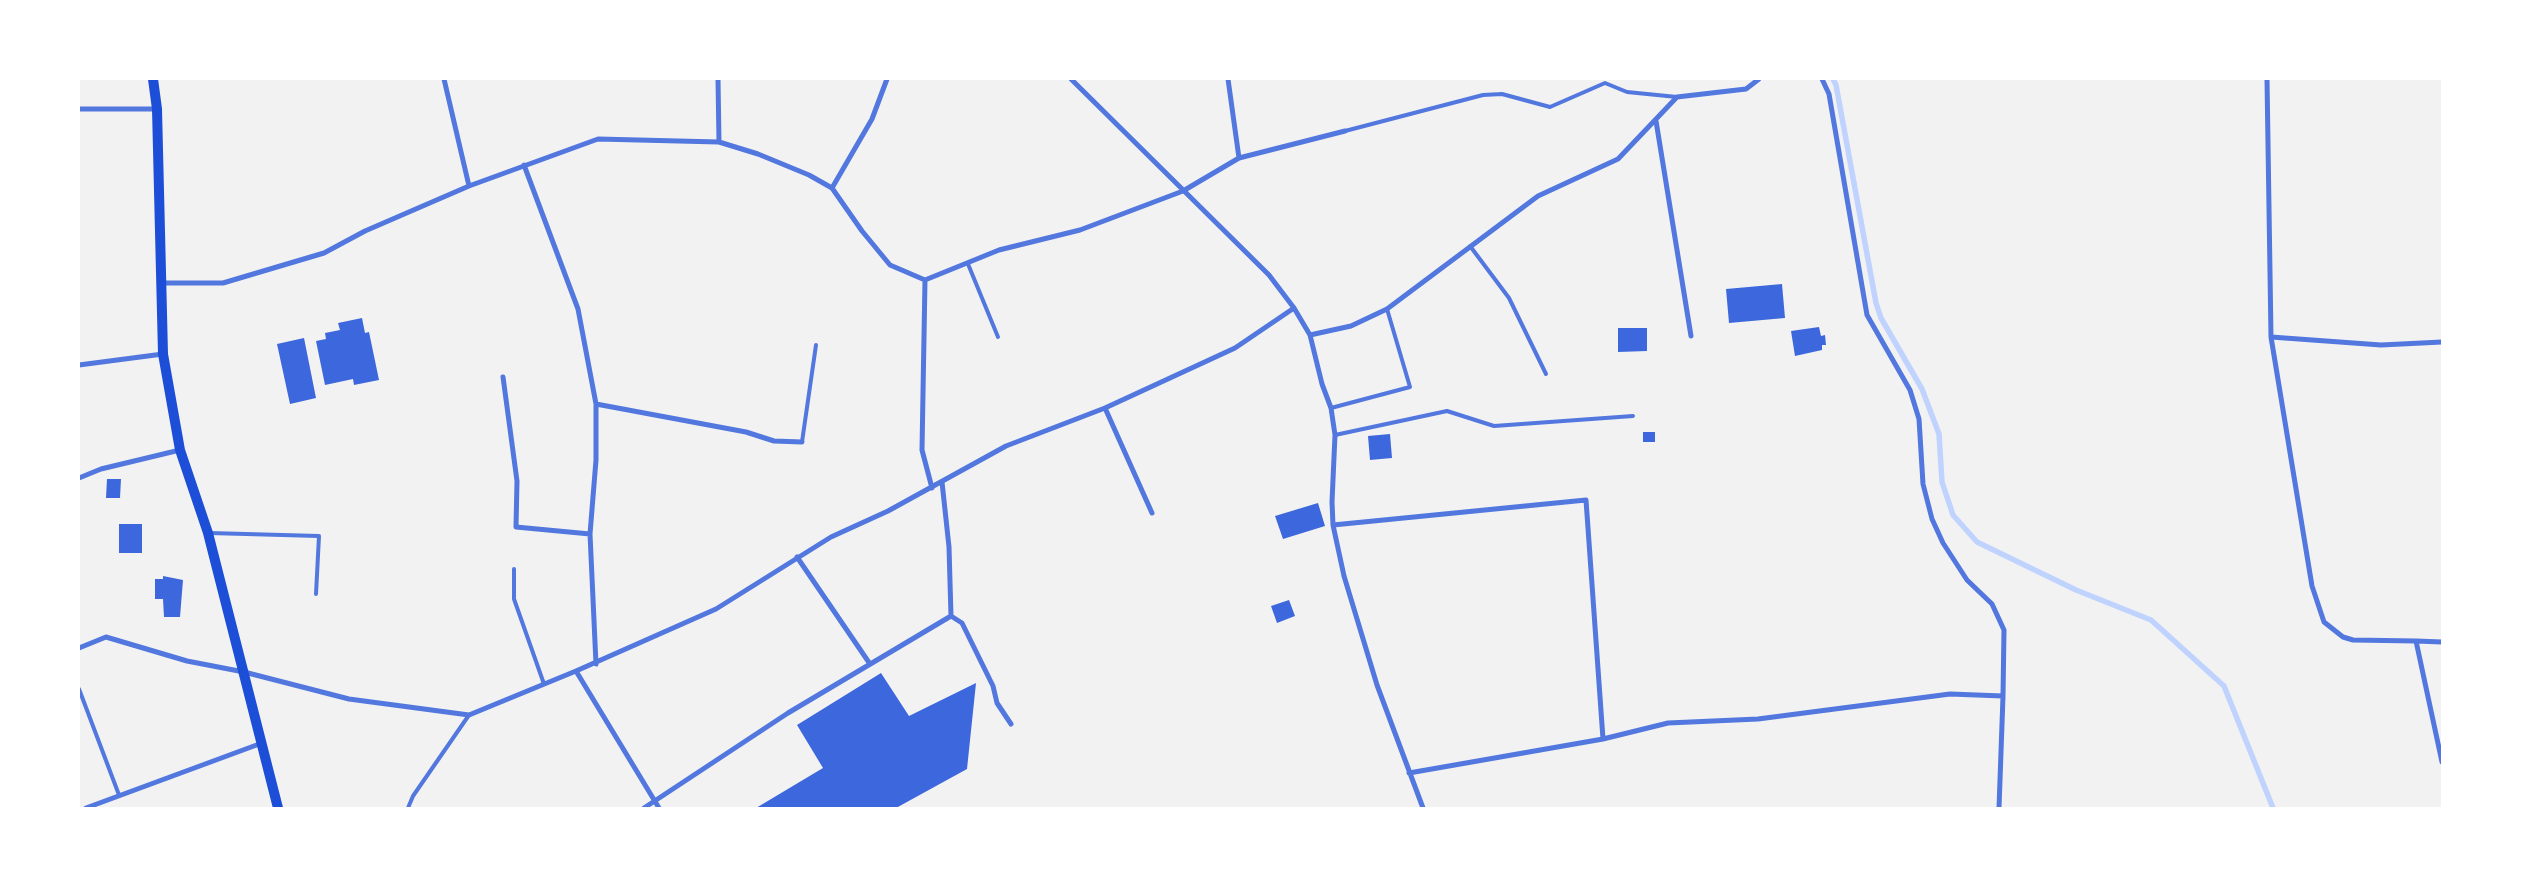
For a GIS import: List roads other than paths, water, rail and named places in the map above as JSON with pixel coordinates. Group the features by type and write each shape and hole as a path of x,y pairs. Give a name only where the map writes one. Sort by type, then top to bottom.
{"main road":[{"path":"153,79 157,109 163,354 180,450 208,533 278,808"}],"street":[{"path":"444,79 469,186"},
{"path":"718,79 719,142"},
{"path":"832,188 872,119 887,79"},
{"path":"1071,79 1269,275 1294,308 1310,335 1322,384 1331,408 1335,435 1332,502 1333,525 1344,576 1377,685 1423,808"},
{"path":"1228,79 1238,158"},
{"path":"1310,335 1352,326 1387,309 1538,196 1618,159 1677,98 1746,89 1759,79"},
{"path":"1822,79 1829,94 1867,315 1910,390 1917,412 1923,484 1932,519 1943,543 1967,580 1992,604 2004,630 1999,808"},
{"path":"2267,79 2271,338 2312,586 2324,622 2332,630 2353,640 2442,642"},
{"path":"79,109 157,109"},
{"path":"1656,121 1691,336"},
{"path":"161,282 224,283 324,253 365,231 469,186 598,139 719,142 758,154 832,188 890,265 925,280 999,250 1080,230 1183,191 1238,158 1345,131"},
{"path":"524,165 578,308 596,404 596,460 590,534 596,664"},
{"path":"925,280 922,450 932,488"},
{"path":"79,648 106,637 187,661 244,672 349,700 469,715 596,664 716,609 831,537 932,488 1006,446 1106,408 1236,348 1294,308"},
{"path":"2271,338 2381,345 2442,342"},
{"path":"79,365 163,354"},
{"path":"503,376 517,482 516,527 590,534"},
{"path":"596,404 746,432 774,441 802,442"},
{"path":"1106,408 1152,514"},
{"path":"79,478 101,469 180,450"},
{"path":"942,482 949,547 951,616"},
{"path":"1333,525 1586,500 1603,739"},
{"path":"797,558 870,664"},
{"path":"644,808 788,713 951,616"},
{"path":"951,616 962,623 993,686 997,704 1011,724"},
{"path":"2416,641 2442,762"},
{"path":"576,671 659,808"},
{"path":"1409,773 1603,739 1668,723 1758,720 1950,694 2003,696"},
{"path":"86,808 262,743"}],"lane":[{"path":"1345,131 1483,95 1502,94 1550,107 1605,84 1627,92 1677,98"},
{"path":"1470,246 1509,298 1546,374"},
{"path":"968,264 998,337"},
{"path":"1331,408 1410,387 1387,309"},
{"path":"802,442 816,345"},
{"path":"1335,435 1448,411 1494,426 1634,416"},
{"path":"208,533 319,536 316,594"},
{"path":"514,570 514,599 544,684"},
{"path":"79,689 119,795"},
{"path":"408,808 413,796 469,715"}],"waterway":[{"path":"1833,79 1836,85 1876,303 1881,318 1922,389 1939,434 1942,482 1953,515 1977,542 2076,590 2151,620 2224,686 2273,808"}]}
